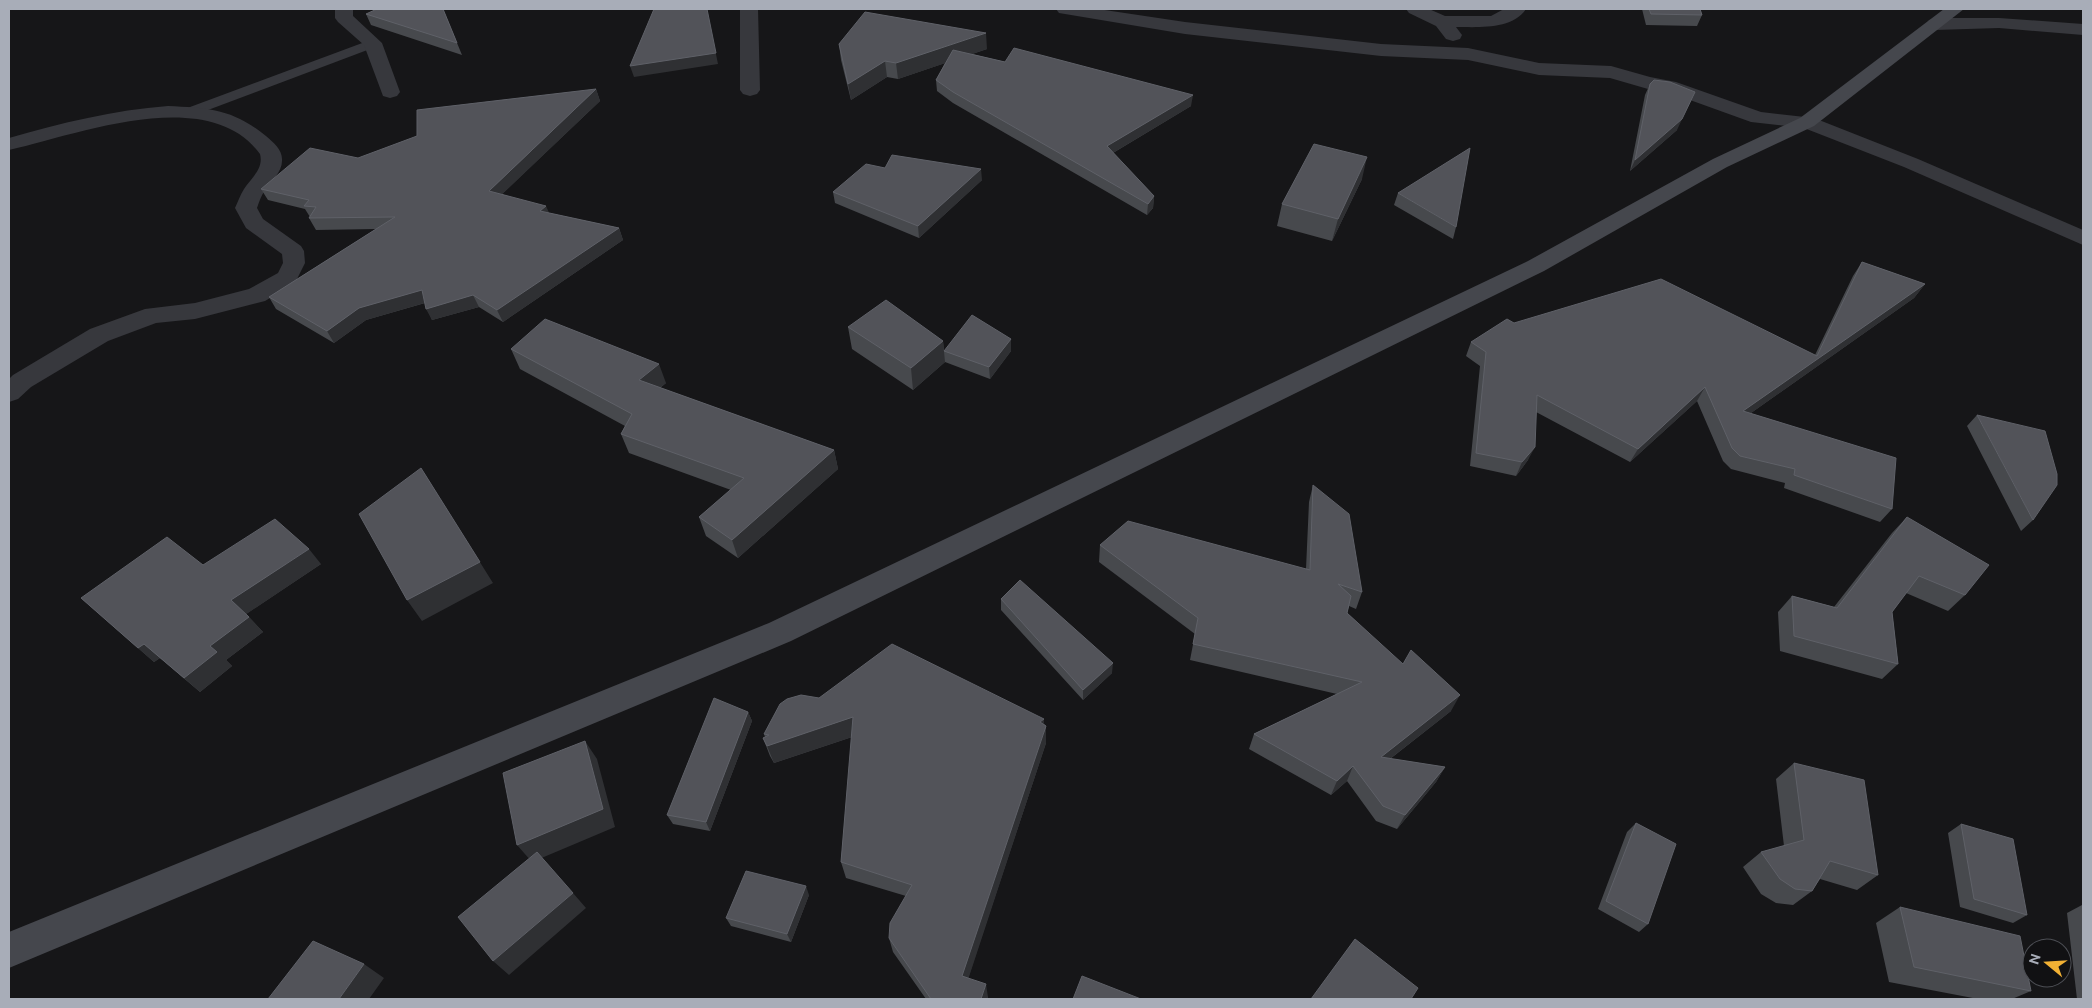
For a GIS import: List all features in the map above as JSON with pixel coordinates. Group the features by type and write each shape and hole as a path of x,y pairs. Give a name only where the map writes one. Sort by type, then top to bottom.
{"main road":[{"path":"9,950 780,632 1536,266 1720,163 1806,122 1945,17"}],"street":[{"path":"344,9 344,18 373,42 390,92"},
{"path":"748,9 750,90"},
{"path":"1065,9 1194,29 1381,50 1468,54 1539,68 1611,72 1648,83 1669,86 1758,118 1806,122 1911,163 2083,238"},
{"path":"1415,9 1442,22 1468,54"},
{"path":"1442,22 1495,21 1517,9"},
{"path":"1945,17 2083,30"},
{"path":"9,144 78,125 146,114 187,112 221,117 244,128 269,149 272,160 268,173 255,189 246,208 254,224 293,251 294,263 287,278 257,295 195,311 153,315 99,335 22,382 9,393"}],"lane":[{"path":"187,112 373,42"}],"building":[{"path":"377,9 443,9 457,43 366,14"},
{"path":"654,9 707,9 716,53 630,66"},
{"path":"1649,9 1700,9 1702,15 1651,14"},
{"path":"865,12 986,33 896,63 885,61 848,84 839,44"},
{"path":"1014,48 1193,95 1107,146 1154,196 1148,204 953,92 936,80 953,50 1005,62"},
{"path":"1654,80 1670,82 1695,92 1682,119 1635,160 1650,84"},
{"path":"596,89 489,191 546,206 540,211 619,228 497,310 473,295 426,309 422,290 359,308 327,331 269,297 395,217 309,218 316,207 304,206 309,200 261,189 310,148 358,158 417,136 417,110"},
{"path":"1314,144 1367,157 1338,219 1282,204"},
{"path":"1470,148 1456,227 1398,193"},
{"path":"892,155 981,169 918,226 833,192 866,164 885,168"},
{"path":"1862,262 1925,284 1743,411 1896,458 1892,509 1794,475 1795,469 1740,456 1732,448 1705,387 1638,449 1537,395 1535,447 1522,462 1476,453 1486,352 1471,342 1507,319 1514,323 1661,279 1817,356"},
{"path":"886,300 943,341 911,368 848,327"},
{"path":"972,315 1011,339 989,367 944,351"},
{"path":"545,319 659,364 639,380 834,450 732,540 699,517 744,478 621,434 632,414 511,349"},
{"path":"1977,415 2045,431 2057,474 2057,485 2033,520"},
{"path":"421,468 480,562 407,600 359,514"},
{"path":"1313,485 1349,514 1362,592 1338,584 1351,596 1347,613 1403,664 1411,650 1460,695 1381,757 1445,767 1405,815 1383,806 1353,766 1337,781 1254,734 1362,682 1193,644 1198,618 1100,545 1128,521 1310,570"},
{"path":"1907,517 1989,565 1965,595 1919,576 1892,612 1898,664 1794,636 1792,596 1837,608"},
{"path":"275,519 309,549 231,600 249,617 210,646 217,652 184,678 144,644 138,648 81,598 167,537 203,565"},
{"path":"1020,580 1113,663 1083,690 1001,599"},
{"path":"892,644 1044,719 1040,722 1046,726 962,976 986,984 981,999 931,999 889,938 890,923 912,885 841,862 853,717 767,746 763,738 769,735 764,734 780,704 787,699 801,695 819,698"},
{"path":"714,698 748,712 706,822 667,815"},
{"path":"585,741 603,809 517,845 503,773"},
{"path":"1794,763 1864,780 1878,875 1830,861 1812,891 1795,889 1780,879 1761,852 1804,840"},
{"path":"1636,823 1676,844 1648,924 1606,901"},
{"path":"1961,824 2013,839 2027,915 1974,899"},
{"path":"537,852 573,893 493,961 458,917"},
{"path":"746,871 806,886 787,934 726,918"},
{"path":"1900,907 2020,936 2022,946 2022,988 2030,988 2031,991 1914,967"},
{"path":"1355,939 1418,988 1411,999 1311,999"},
{"path":"313,941 364,964 339,999 268,999"},
{"path":"1082,976 1141,999 1073,999"}]}
